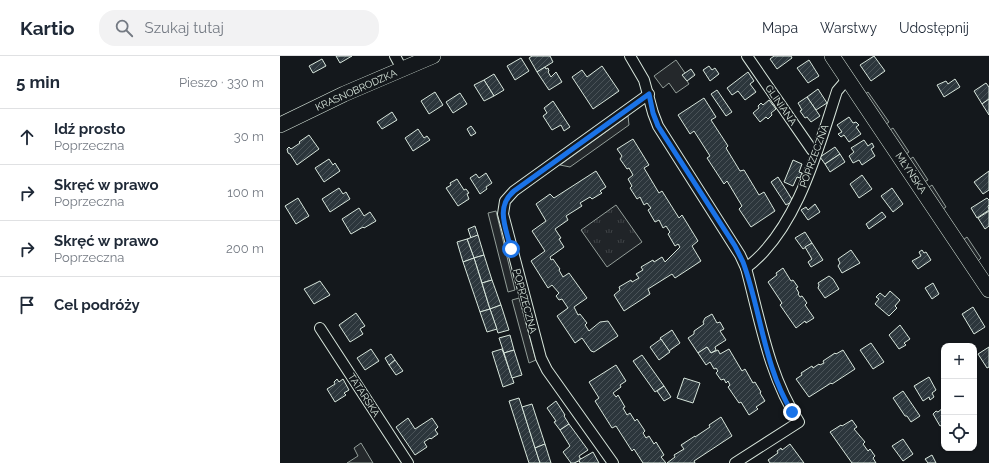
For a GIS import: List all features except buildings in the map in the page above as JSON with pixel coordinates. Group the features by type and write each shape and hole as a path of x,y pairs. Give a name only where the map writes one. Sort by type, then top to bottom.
{"street":[{"path":"395,56 402,69"},
{"name":"KRASNOBRODZKA","path":"280,125 344,94 433,56"},
{"path":"630,56 642,74 658,126 735,246 746,268 774,370 782,392 799,422 735,463"},
{"name":"GLINIANA","path":"747,56 812,150 816,153"},
{"name":"MŁYŃSKA","path":"832,56 989,290"},
{"name":"POPRZECZNA","path":"746,268 764,252 788,217 800,193 816,153 837,91 848,80"},
{"name":"POPRZECZNA","path":"613,463 547,370 541,358 511,249 502,210 507,198 514,191 649,94"},
{"name":"TATARSKA","path":"320,328 408,463"}],"green space":[{"path":"868,92 889,122 886,124 865,94"},
{"path":"893,128 909,152 906,154 890,130"},
{"path":"913,157 928,180 924,182 909,160"},
{"path":"932,185 946,207 943,209 928,188"},
{"path":"616,205 642,242 607,267 581,230"},
{"path":"967,237 981,258 978,261 963,240"}],"shaded area":[{"path":"676,60 685,73 683,75 689,84 676,93 669,83 663,88 654,76"},
{"path":"628,116 629,125 570,167 560,165"},
{"path":"496,211 515,290 508,292 488,213"},
{"path":"519,298 536,360 529,363 512,300"},
{"path":"361,443 373,463 347,463 358,456 354,448"}],"route":[{"path":"511,249 502,210 507,198 514,191 649,94 653,113 658,126 735,246 746,268 774,370 782,392 792,412"}]}
